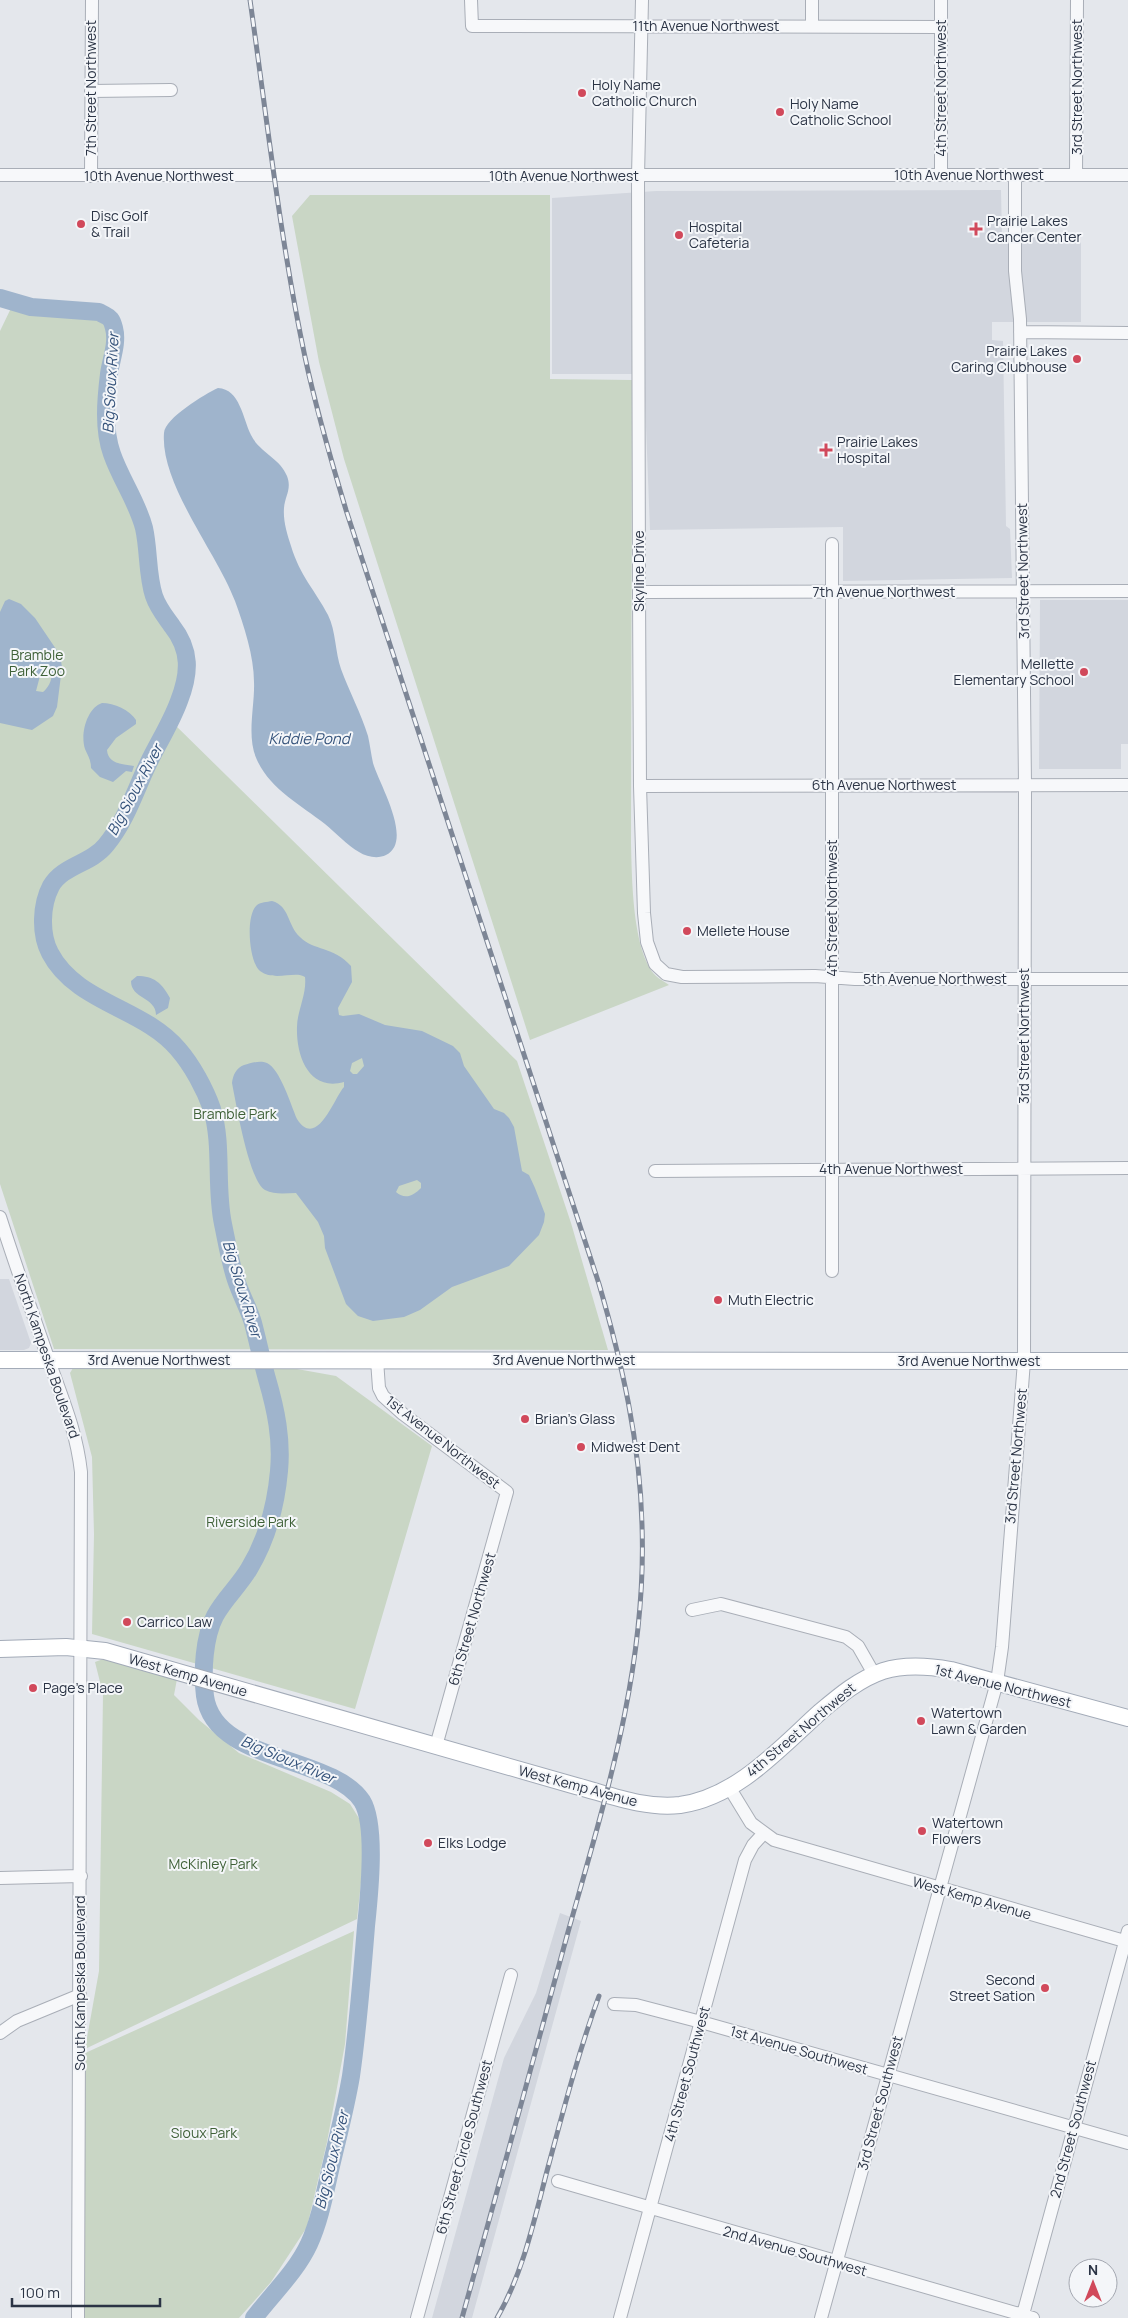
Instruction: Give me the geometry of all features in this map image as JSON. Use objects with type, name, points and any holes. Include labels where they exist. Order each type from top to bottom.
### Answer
[{"type":"main road","name":"3rd Avenue Northwest","points":[[0,1360],[1128,1361]]},
{"type":"main road","name":"West Kemp Avenue","points":[[0,1649],[82,1648],[105,1652],[646,1805],[681,1805],[706,1798],[729,1787]]},
{"type":"main road","name":"1st Avenue Northwest","points":[[874,1674],[894,1668],[926,1666],[958,1671],[1128,1718]]},
{"type":"main road","name":"4th Street Northwest","points":[[729,1787],[755,1770],[833,1701],[859,1682],[874,1674]]},
{"type":"street","name":"7th Street Northwest","points":[[91,176],[92,0]]},
{"type":"street","name":"11th Avenue Northwest","points":[[471,0],[472,26],[941,27]]},
{"type":"street","name":"Skyline Drive","points":[[642,0],[638,176],[640,786],[644,913],[647,942],[656,964]]},
{"type":"street","points":[[812,0],[812,26]]},
{"type":"street","name":"4th Street Northwest","points":[[941,0],[941,175]]},
{"type":"street","name":"3rd Street Northwest","points":[[1076,175],[1077,0]]},
{"type":"street","points":[[91,91],[171,90]]},
{"type":"street","name":"10th Avenue Northwest","points":[[0,175],[1128,175]]},
{"type":"street","name":"3rd Street Northwest","points":[[939,1888],[997,1682],[1002,1647],[1024,1361],[1025,785],[1020,332],[1015,271],[1015,175]]},
{"type":"street","points":[[1020,332],[1128,333]]},
{"type":"street","name":"4th Street Northwest","points":[[832,544],[832,1271]]},
{"type":"street","name":"7th Avenue Northwest","points":[[639,592],[1128,591]]},
{"type":"street","name":"6th Avenue Northwest","points":[[640,786],[1128,785]]},
{"type":"street","name":"5th Avenue Northwest","points":[[656,964],[666,974],[682,978],[1128,979]]},
{"type":"street","name":"4th Avenue Northwest","points":[[655,1171],[1128,1168]]},
{"type":"street","name":"North Kampeska Boulevard","points":[[0,1218],[49,1360],[60,1385],[74,1430],[79,1456],[82,1486],[82,1648]]},
{"type":"street","name":"1st Avenue Northwest","points":[[377,1360],[379,1388],[383,1396],[403,1414],[508,1492]]},
{"type":"street","name":"6th Street Northwest","points":[[436,1746],[508,1492]]},
{"type":"street","points":[[692,1610],[721,1604],[846,1637],[858,1646],[874,1674]]},
{"type":"street","name":"South Kampeska Boulevard","points":[[78,2318],[82,1648]]},
{"type":"street","name":"West Kemp Avenue","points":[[729,1787],[745,1816],[763,1834],[782,1843],[939,1888],[1127,1938]]},
{"type":"street","name":"4th Street Southwest","points":[[620,2318],[745,1860],[753,1845],[763,1834]]},
{"type":"street","points":[[0,1878],[81,1876]]},
{"type":"street","name":"3rd Street Southwest","points":[[822,2318],[939,1888]]},
{"type":"street","name":"2nd Street Southwest","points":[[1026,2317],[1073,2127],[1127,1938]]},
{"type":"street","name":"6th Street Circle Southwest","points":[[417,2318],[511,1975]]},
{"type":"street","points":[[0,2033],[17,2021],[80,1995]]},
{"type":"street","name":"1st Avenue Southwest","points":[[614,2004],[636,2005],[701,2022],[1128,2143]]},
{"type":"street","points":[[0,2021],[17,2021]]},
{"type":"street","name":"2nd Avenue Southwest","points":[[558,2182],[1026,2317]]},
{"type":"shaded area","name":"Prairie Lakes Hospital","points":[[1001,190],[1002,238],[1081,237],[1081,322],[992,322],[992,340],[1003,341],[1006,526],[1010,529],[1012,578],[843,581],[843,527],[650,530],[644,374],[552,374],[552,198],[656,191]]},
{"type":"shaded area","name":"Mellette Elementary School","points":[[1040,600],[1128,600],[1128,744],[1121,744],[1121,769],[1039,769]]},
{"type":"shaded area","points":[[0,1279],[9,1279],[31,1343],[29,1348],[24,1350],[0,1350]]},
{"type":"shaded area","points":[[560,1913],[581,1921],[472,2318],[432,2318],[504,2058],[536,1993]]},
{"type":"green space","points":[[310,195],[550,195],[550,379],[632,380],[631,843],[633,893],[642,950],[648,965],[656,976],[669,985],[530,1040],[344,459],[319,362],[292,216]]},
{"type":"green space","name":"Bramble Park","points":[[14,302],[49,310],[91,310],[104,314],[113,324],[115,339],[108,377],[105,410],[108,442],[111,453],[140,514],[155,600],[177,631],[186,653],[186,676],[180,699],[170,720],[517,1061],[571,1223],[608,1350],[54,1349],[0,1184],[0,331]]},
{"type":"green space","name":"Riverside Park","points":[[73,1368],[297,1369],[336,1376],[432,1446],[355,1709],[92,1634],[94,1534],[92,1457],[70,1373]]},
{"type":"green space","name":"McKinley Park","points":[[106,1658],[177,1679],[174,1695],[199,1720],[239,1753],[331,1792],[350,1804],[362,1823],[366,1837],[357,1919],[85,2049],[99,1971],[103,1694],[95,1662]]},
{"type":"green space","name":"Sioux Park","points":[[354,1931],[345,2044],[327,2142],[307,2227],[271,2282],[239,2318],[84,2318],[83,2054]]},
{"type":"water","name":"Kiddie Pond","points":[[218,388],[225,390],[236,399],[251,435],[259,446],[280,464],[287,476],[289,489],[284,513],[290,541],[299,566],[331,621],[341,669],[365,727],[373,763],[396,825],[397,838],[394,848],[386,855],[372,857],[359,852],[278,788],[270,780],[257,760],[251,732],[254,672],[245,631],[227,582],[180,496],[165,453],[164,433],[171,420],[195,401]]},
{"type":"water","name":"Bramble Park Zoo","points":[[9,599],[21,604],[35,618],[60,655],[62,667],[57,707],[53,716],[32,730],[0,723],[0,612],[5,601]],"holes":[[[47,670],[51,671],[51,680],[47,688],[43,692],[36,691],[40,676]]]},
{"type":"water","points":[[102,703],[112,704],[121,708],[130,713],[136,720],[136,724],[116,738],[107,750],[108,755],[113,761],[134,766],[132,772],[126,771],[113,782],[100,777],[91,768],[83,736],[86,722],[92,710]]},
{"type":"water","points":[[272,901],[282,907],[300,937],[311,945],[337,955],[351,966],[352,982],[338,1008],[339,1015],[359,1014],[385,1025],[422,1031],[453,1046],[460,1053],[464,1066],[494,1109],[504,1113],[514,1127],[522,1171],[529,1175],[545,1214],[539,1235],[509,1266],[452,1287],[420,1310],[404,1317],[373,1321],[358,1316],[346,1304],[325,1248],[324,1236],[318,1222],[296,1193],[277,1193],[265,1190],[259,1184],[249,1157],[232,1083],[234,1075],[239,1068],[258,1062],[267,1063],[272,1067],[281,1080],[297,1119],[304,1127],[311,1129],[324,1119],[344,1087],[344,1082],[332,1084],[322,1082],[313,1077],[302,1060],[297,1038],[297,1027],[305,990],[305,977],[301,975],[272,976],[260,971],[256,966],[251,949],[251,918],[253,910],[257,905]],"holes":[[[362,1058],[364,1066],[357,1074],[353,1074],[350,1071],[352,1063]],[[417,1180],[421,1183],[421,1188],[412,1195],[403,1196],[396,1192],[399,1186]]]},
{"type":"water","points":[[137,976],[148,977],[161,984],[170,998],[168,1008],[156,1015],[152,1005],[132,987],[131,981]]},
{"type":"waterway","name":"Big Sioux River","points":[[0,298],[31,307],[99,312],[112,321],[115,339],[109,374],[106,414],[109,444],[144,528],[150,580],[154,596],[183,644],[187,662],[183,691],[179,701],[125,816],[113,836],[100,851],[56,879],[45,902],[43,928],[50,953],[62,970],[76,983],[93,995],[147,1024],[164,1035],[178,1049],[202,1085],[212,1109],[215,1123],[219,1195],[223,1224],[234,1273],[253,1323],[273,1402],[278,1425],[280,1459],[273,1509],[261,1546],[249,1569],[227,1598],[211,1624],[205,1655],[205,1696],[213,1718],[229,1734],[251,1747],[302,1765],[347,1786],[362,1801],[367,1812],[369,1827],[371,1843],[370,1880],[360,2001],[347,2098],[324,2196],[309,2244],[291,2273],[254,2318]]},
{"type":"railway","points":[[250,0],[288,268],[305,357],[319,415],[346,510],[599,1284],[622,1373],[634,1433],[641,1494],[642,1578],[638,1630],[631,1681],[621,1731],[596,1831],[462,2318]]},
{"type":"railway","points":[[497,2318],[521,2265],[571,2083],[599,1996]]},
{"type":"place","name":"Holy Name Catholic Church","points":[[582,93]]},
{"type":"place","name":"Holy Name Catholic School","points":[[780,112]]},
{"type":"place","name":"Disc Golf & Trail","points":[[81,224]]},
{"type":"place","name":"Prairie Lakes Cancer Center","points":[[976,229]]},
{"type":"place","name":"Hospital Cafeteria","points":[[679,235]]},
{"type":"place","name":"Prairie Lakes Caring Clubhouse","points":[[1077,359]]},
{"type":"place","name":"Prairie Lakes Hospital","points":[[826,450]]},
{"type":"place","name":"Mellette Elementary School","points":[[1084,672]]},
{"type":"place","name":"Mellete House","points":[[687,931]]},
{"type":"place","name":"Muth Electric","points":[[718,1300]]},
{"type":"place","name":"Brian's Glass","points":[[525,1419]]},
{"type":"place","name":"Midwest Dent","points":[[581,1447]]},
{"type":"place","name":"Carrico Law","points":[[127,1622]]},
{"type":"place","name":"Page's Place","points":[[33,1688]]},
{"type":"place","name":"Watertown Lawn & Garden","points":[[921,1721]]},
{"type":"place","name":"Watertown Flowers","points":[[922,1831]]},
{"type":"place","name":"Elks Lodge","points":[[428,1843]]},
{"type":"place","name":"Second Street Sation","points":[[1045,1988]]}]
